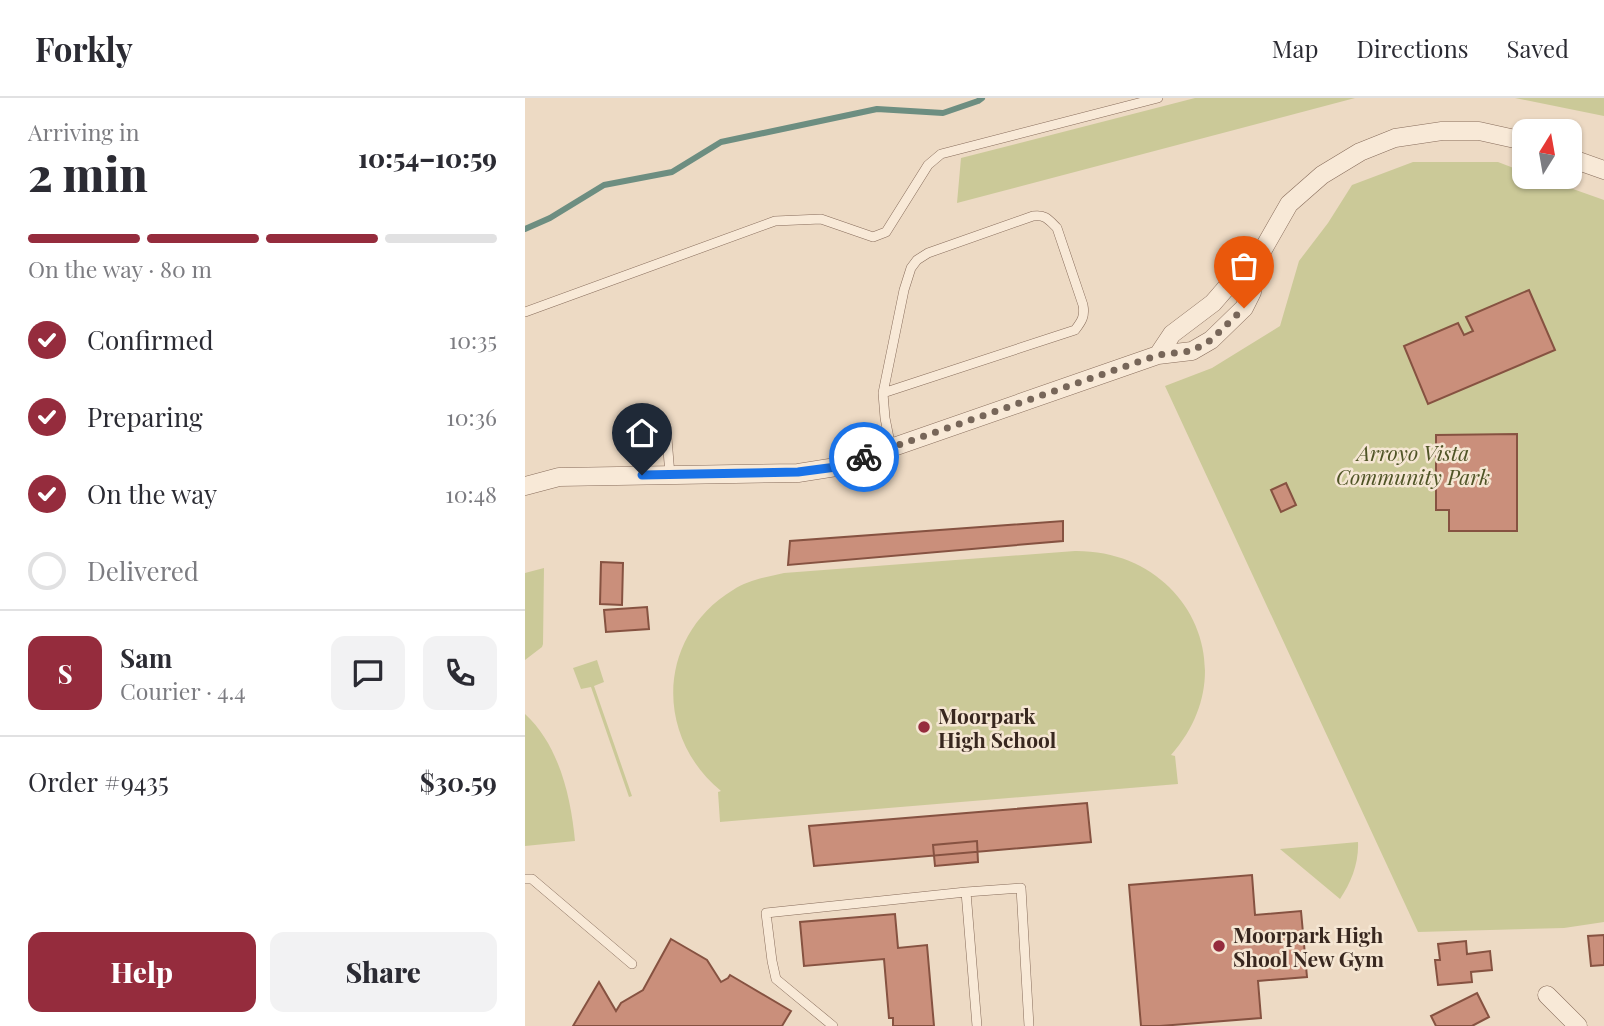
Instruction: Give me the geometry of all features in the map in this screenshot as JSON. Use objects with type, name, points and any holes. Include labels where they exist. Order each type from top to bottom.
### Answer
[{"type":"street","points":[[525,486],[559,477],[798,472],[836,467],[1158,355],[1192,351],[1211,340],[1244,308],[1252,292],[1253,267],[1289,204],[1322,175],[1360,152],[1395,138],[1442,131],[1479,131],[1512,138]]},
{"type":"street","points":[[1582,162],[1604,170]]},
{"type":"street","points":[[1158,355],[1172,334],[1213,303],[1239,273],[1253,267]]},
{"type":"street","points":[[1547,995],[1578,1026]]},
{"type":"lane","points":[[525,312],[775,221],[821,219],[873,237],[886,232],[928,165],[941,155],[1157,98]]},
{"type":"lane","points":[[883,393],[1075,330],[1083,320],[1083,305],[1056,228],[1048,218],[1033,216],[928,253],[911,268],[883,393],[891,448]]},
{"type":"lane","points":[[666,426],[670,475]]},
{"type":"lane","points":[[525,879],[532,879],[632,964]]},
{"type":"lane","points":[[833,1026],[776,979],[766,913],[1021,888],[1029,1026]]},
{"type":"lane","points":[[966,892],[977,1026]]},
{"type":"green space","points":[[1195,98],[1355,98],[957,203],[961,158]]},
{"type":"green space","points":[[1515,98],[1604,98],[1604,116]]},
{"type":"green space","name":"Arroyo Vista Community Park","points":[[1413,162],[1498,162],[1512,167],[1512,189],[1573,189],[1604,200],[1604,922],[1564,928],[1418,932],[1165,386],[1212,368],[1280,326],[1299,261],[1352,185]]},
{"type":"green space","points":[[1075,551],[1114,556],[1148,570],[1175,593],[1194,621],[1204,653],[1204,687],[1193,722],[1171,755],[1175,756],[1178,784],[720,822],[718,792],[721,791],[699,768],[684,743],[675,715],[673,687],[678,659],[690,633],[708,610],[733,590],[751,581],[784,573]]},
{"type":"green space","points":[[544,568],[543,644],[525,660],[525,573]]},
{"type":"green space","points":[[597,660],[604,682],[594,686],[632,796],[629,797],[591,687],[581,689],[573,668]]},
{"type":"green space","points":[[525,714],[547,741],[555,756],[570,807],[575,841],[525,846]]},
{"type":"green space","points":[[1358,842],[1353,872],[1340,899],[1280,849]]},
{"type":"building","points":[[1529,290],[1555,350],[1428,404],[1404,346],[1458,323],[1464,335],[1473,331],[1466,317]]},
{"type":"building","points":[[1517,434],[1517,531],[1449,531],[1449,510],[1436,510],[1436,435]]},
{"type":"building","points":[[1286,483],[1296,505],[1281,512],[1271,490]]},
{"type":"building","points":[[1063,521],[1063,541],[788,565],[790,541]]},
{"type":"building","points":[[601,562],[623,563],[622,605],[600,604]]},
{"type":"building","points":[[647,607],[649,629],[606,632],[604,610]]},
{"type":"building","points":[[1087,803],[1091,842],[814,866],[809,826]]},
{"type":"building","points":[[977,841],[978,862],[935,866],[933,845]]},
{"type":"building","name":"Moorpark High Shool New Gym","points":[[1252,875],[1255,915],[1301,911],[1307,977],[1258,981],[1261,1018],[1141,1026],[1129,885]]},
{"type":"building","points":[[895,914],[898,948],[927,945],[934,1026],[893,1026],[893,1018],[889,1018],[884,959],[804,966],[800,922]]},
{"type":"building","points":[[1604,935],[1604,965],[1591,966],[1588,936]]},
{"type":"building","points":[[671,939],[707,960],[721,982],[730,975],[791,1011],[782,1026],[573,1026],[599,982],[616,1011],[621,1003],[643,990]]},
{"type":"building","points":[[1466,941],[1467,954],[1490,951],[1492,970],[1471,972],[1472,982],[1438,985],[1435,960],[1440,960],[1438,944]]},
{"type":"building","points":[[1477,993],[1489,1017],[1472,1026],[1436,1026],[1431,1016]]},
{"type":"waterway","points":[[525,229],[550,218],[604,185],[672,172],[721,142],[877,109],[943,113],[982,98]]},
{"type":"way so far","points":[[864,457],[1158,355],[1192,351],[1211,340],[1244,308]]},
{"type":"place","name":"Moorpark High School","points":[[924,727]]},
{"type":"place","name":"Moorpark High Shool New Gym","points":[[1219,946]]},
{"type":"route","points":[[642,475],[798,472],[836,467],[864,457]]}]
